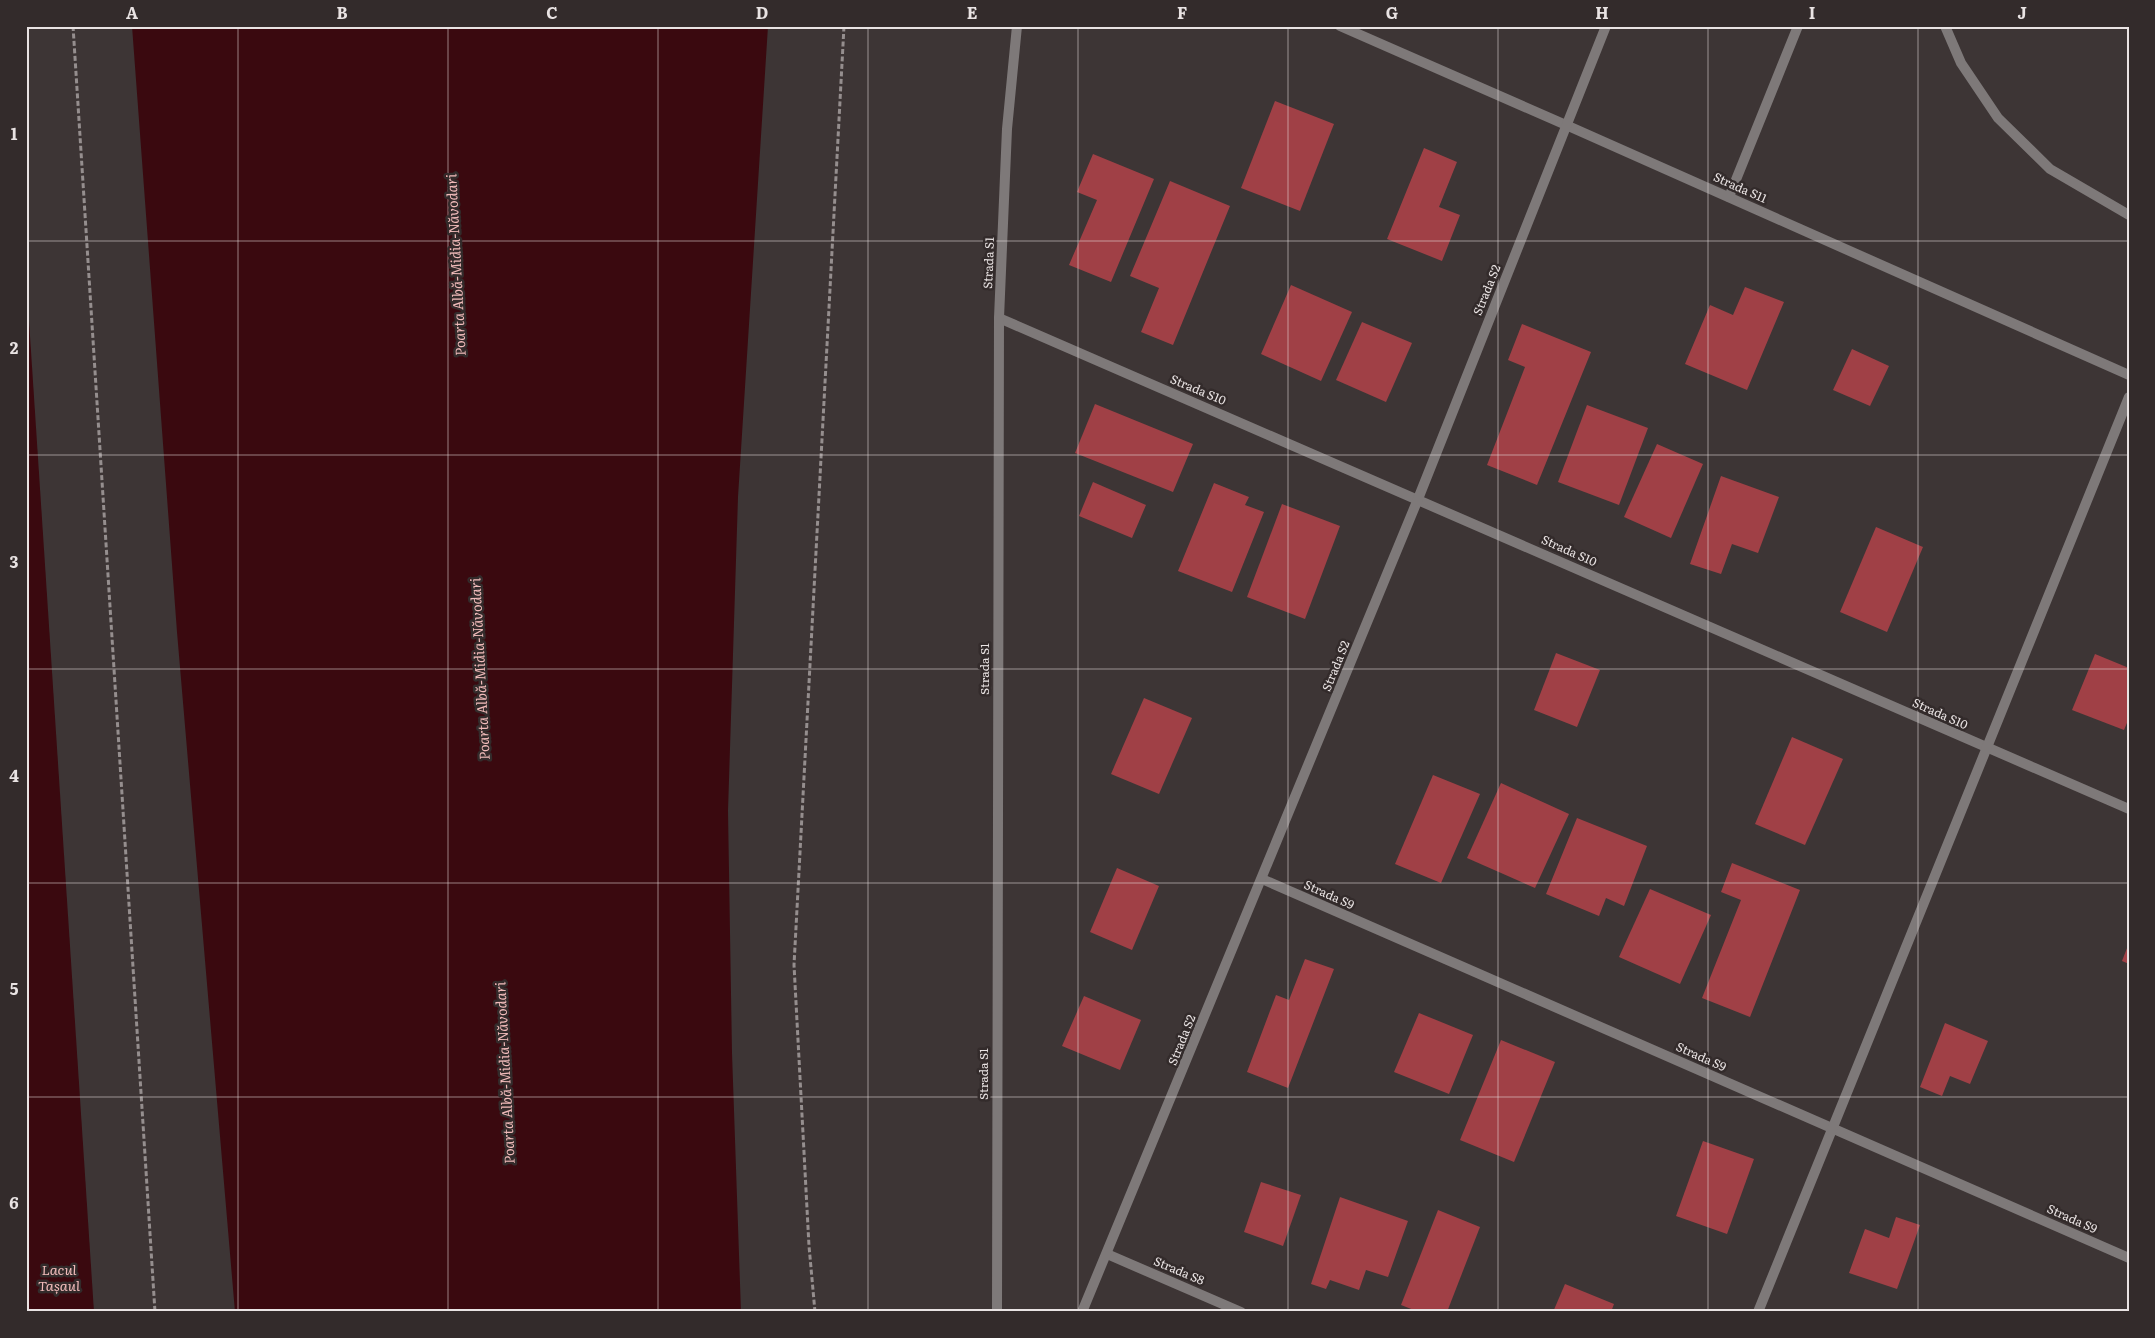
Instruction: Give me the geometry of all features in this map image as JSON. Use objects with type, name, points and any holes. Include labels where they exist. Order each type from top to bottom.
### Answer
[{"type":"street","name":"Strada S1","points":[[997,1312],[999,318],[1007,129],[1017,26]]},
{"type":"street","name":"Strada S11","points":[[1340,26],[2129,375]]},
{"type":"street","name":"Strada S2","points":[[1082,1312],[1418,499],[1606,26]]},
{"type":"street","points":[[1729,197],[1798,26]]},
{"type":"street","points":[[1945,26],[1961,63],[1998,118],[2050,169],[2129,215]]},
{"type":"street","name":"Strada S10","points":[[999,318],[2129,809]]},
{"type":"street","points":[[1758,1312],[2129,397]]},
{"type":"street","name":"Strada S9","points":[[1262,879],[2129,1258]]},
{"type":"street","name":"Strada S8","points":[[1107,1254],[1241,1312]]},
{"type":"path","points":[[72,26],[155,1312]]},
{"type":"path","points":[[815,1312],[809,1246],[794,965],[844,26]]},
{"type":"water","name":"Poarta Albă-Midia-Năvodari","points":[[132,26],[768,26],[738,497],[728,811],[732,1053],[741,1312],[235,1312],[177,632]]},
{"type":"water","name":"Lacul Tașaul","points":[[26,275],[94,1312],[26,1312]]},
{"type":"building","points":[[1275,101],[1334,124],[1300,211],[1241,188]]},
{"type":"building","points":[[1424,148],[1457,162],[1439,207],[1460,215],[1442,261],[1387,239]]},
{"type":"building","points":[[1093,154],[1154,179],[1111,282],[1069,265],[1097,200],[1077,192]]},
{"type":"building","points":[[1170,181],[1230,206],[1173,345],[1141,332],[1159,288],[1130,276]]},
{"type":"building","points":[[1291,285],[1352,312],[1321,381],[1261,354]]},
{"type":"building","points":[[1745,287],[1784,302],[1747,390],[1685,364],[1710,305],[1733,315]]},
{"type":"building","points":[[1362,322],[1412,343],[1386,402],[1336,380]]},
{"type":"building","points":[[1522,324],[1591,352],[1537,485],[1487,465],[1525,367],[1508,360]]},
{"type":"building","points":[[1852,349],[1889,366],[1870,406],[1833,390]]},
{"type":"building","points":[[1095,404],[1193,444],[1173,492],[1075,453]]},
{"type":"building","points":[[1587,405],[1648,428],[1619,505],[1558,482]]},
{"type":"building","points":[[1657,444],[1703,464],[1671,538],[1624,517]]},
{"type":"building","points":[[1721,476],[1779,497],[1758,553],[1732,544],[1721,574],[1690,564]]},
{"type":"building","points":[[1093,482],[1146,505],[1132,538],[1079,516]]},
{"type":"building","points":[[1214,483],[1249,497],[1245,505],[1264,512],[1232,592],[1178,571]]},
{"type":"building","points":[[1282,504],[1340,526],[1305,619],[1247,597]]},
{"type":"building","points":[[1876,527],[1923,547],[1887,632],[1840,612]]},
{"type":"building","points":[[1556,653],[1600,670],[1577,727],[1534,710]]},
{"type":"building","points":[[2095,654],[2129,668],[2129,718],[2124,730],[2072,710]]},
{"type":"building","points":[[1144,698],[1192,718],[1159,794],[1111,774]]},
{"type":"building","points":[[1792,737],[1843,759],[1805,845],[1755,824]]},
{"type":"building","points":[[1433,775],[1480,794],[1441,883],[1395,864]]},
{"type":"building","points":[[1501,783],[1569,814],[1535,888],[1467,858]]},
{"type":"building","points":[[1577,818],[1647,846],[1624,906],[1606,898],[1599,916],[1546,894]]},
{"type":"building","points":[[1732,863],[1800,890],[1750,1017],[1702,998],[1741,900],[1721,892]]},
{"type":"building","points":[[1117,868],[1159,886],[1132,950],[1090,932]]},
{"type":"building","points":[[1650,889],[1711,915],[1680,984],[1619,957]]},
{"type":"building","points":[[2129,943],[2129,964],[2122,961]]},
{"type":"building","points":[[1305,959],[1334,969],[1288,1088],[1247,1072],[1276,995],[1289,1000]]},
{"type":"building","points":[[1084,996],[1141,1020],[1120,1070],[1062,1046]]},
{"type":"building","points":[[1419,1013],[1473,1035],[1449,1094],[1394,1072]]},
{"type":"building","points":[[1945,1023],[1988,1041],[1970,1084],[1950,1076],[1942,1096],[1920,1087]]},
{"type":"building","points":[[1501,1040],[1555,1062],[1514,1162],[1460,1140]]},
{"type":"building","points":[[1703,1141],[1754,1159],[1727,1234],[1676,1216]]},
{"type":"building","points":[[1261,1182],[1301,1195],[1283,1246],[1244,1232]]},
{"type":"building","points":[[1340,1197],[1408,1221],[1388,1277],[1366,1270],[1359,1290],[1330,1280],[1326,1289],[1311,1284]]},
{"type":"building","points":[[1438,1210],[1480,1227],[1447,1312],[1419,1312],[1401,1305]]},
{"type":"building","points":[[1896,1217],[1920,1225],[1897,1289],[1849,1273],[1865,1229],[1889,1238]]},
{"type":"building","points":[[1565,1284],[1614,1304],[1611,1312],[1553,1312]]}]
